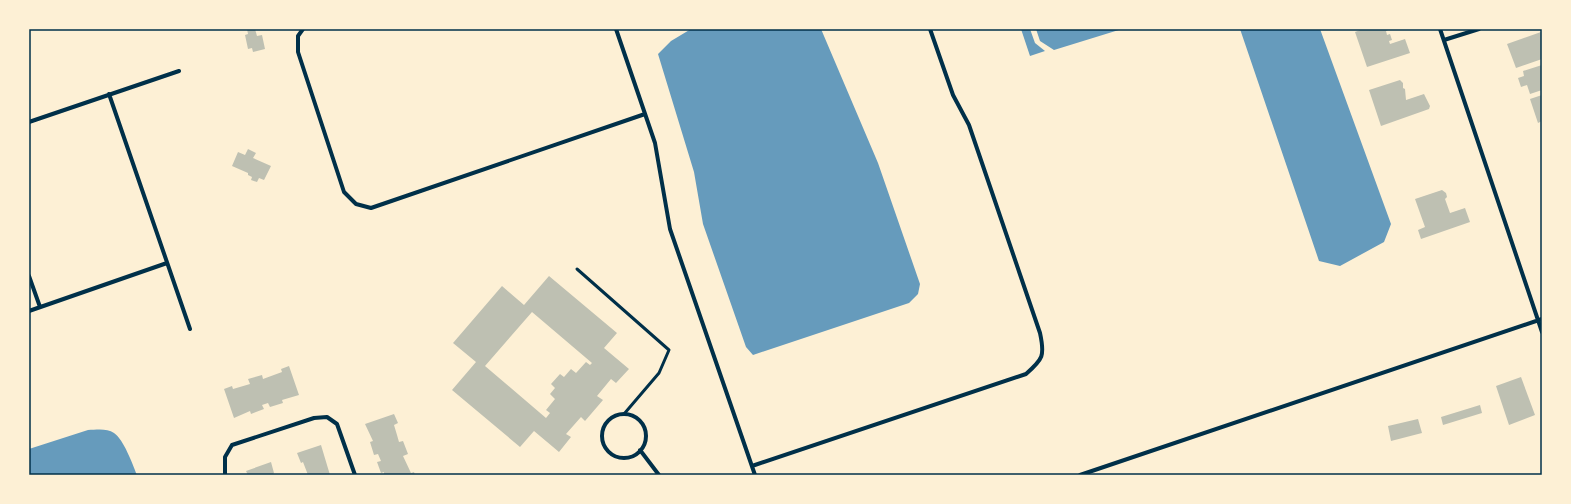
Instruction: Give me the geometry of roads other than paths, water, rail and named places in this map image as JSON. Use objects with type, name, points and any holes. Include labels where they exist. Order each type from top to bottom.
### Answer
[{"type":"street","points":[[303,29],[298,36],[298,52],[344,192],[356,204],[371,208],[645,114]]},
{"type":"street","points":[[616,29],[655,143],[670,229],[755,475]]},
{"type":"street","points":[[752,466],[1026,374],[1038,363],[1044,350],[1040,333],[969,125],[952,95],[930,29]]},
{"type":"street","points":[[1440,29],[1540,320],[1542,332]]},
{"type":"street","points":[[1444,40],[1479,29]]},
{"type":"street","points":[[29,122],[179,71]]},
{"type":"street","points":[[109,94],[190,329]]},
{"type":"street","points":[[29,310],[167,263]]},
{"type":"street","points":[[29,276],[40,307]]},
{"type":"street","points":[[1080,475],[1540,320]]},
{"type":"street","points":[[624,414],[637,419],[645,430],[646,437],[640,450],[635,455],[621,457],[608,451],[604,445],[602,430],[610,418],[624,414]]},
{"type":"street","points":[[225,475],[225,457],[232,445],[314,418],[327,417],[337,424],[354,475]]},
{"type":"street","points":[[640,450],[659,475]]},
{"type":"lane","points":[[577,269],[669,350],[659,374],[624,414]]},
{"type":"water","points":[[691,29],[821,29],[878,163],[920,284],[918,294],[909,303],[753,355],[746,347],[703,224],[694,172],[658,54],[671,41]]},
{"type":"water","points":[[1021,29],[1030,29],[1035,43],[1045,51],[1030,56]]},
{"type":"water","points":[[1036,29],[1122,29],[1054,50],[1040,41]]},
{"type":"water","points":[[1240,29],[1320,29],[1391,224],[1384,242],[1340,266],[1319,261]]},
{"type":"water","points":[[88,430],[108,430],[118,436],[137,475],[29,475],[29,449]]}]
